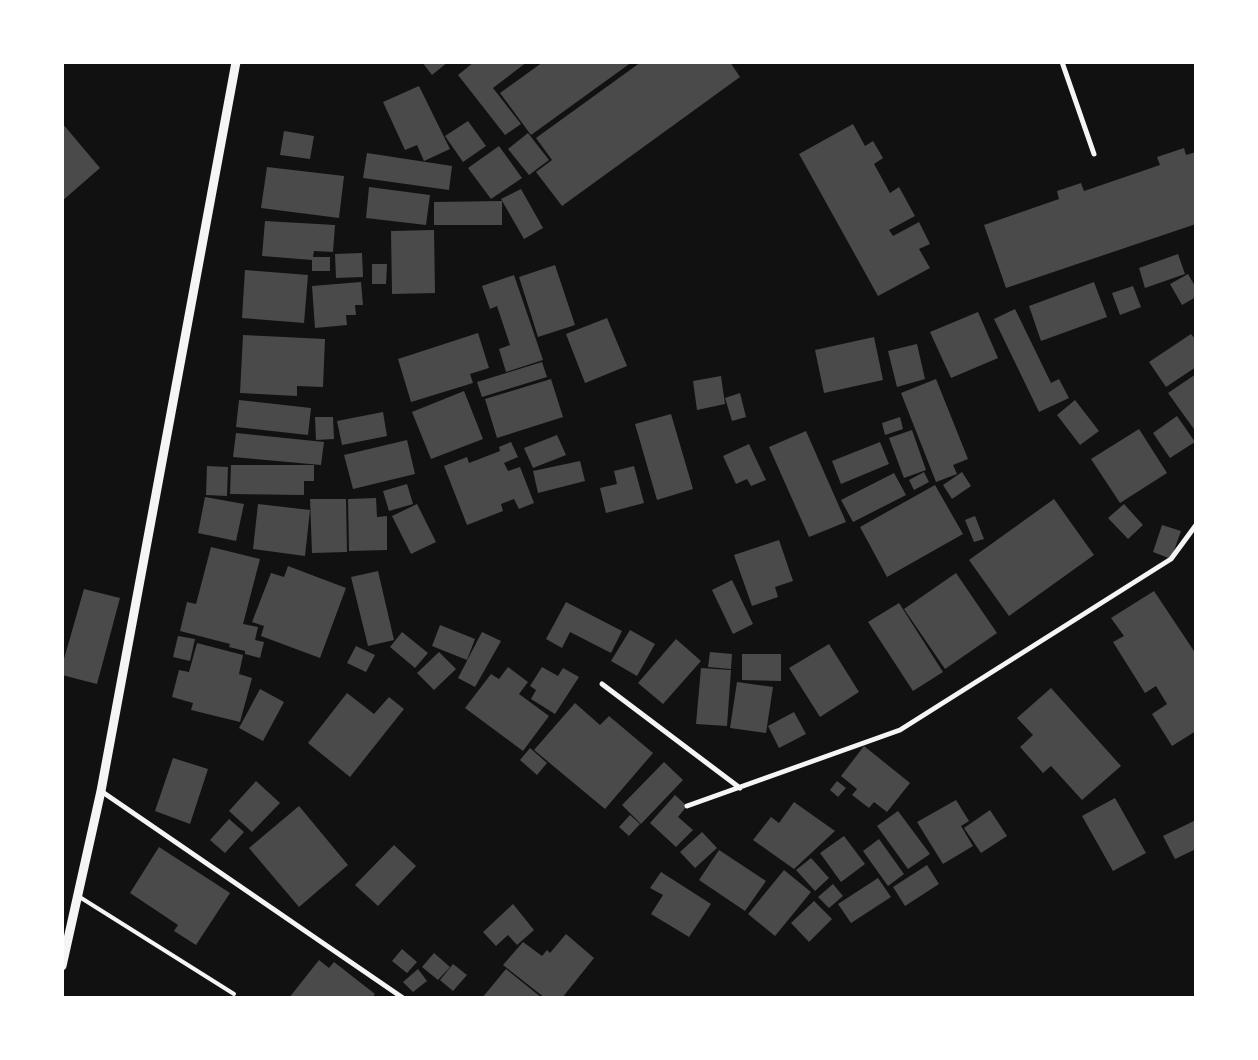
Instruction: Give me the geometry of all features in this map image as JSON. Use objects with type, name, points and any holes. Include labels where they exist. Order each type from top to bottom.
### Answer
[{"type":"street","points":[[62,966],[101,791],[236,62]]},
{"type":"street","points":[[1062,62],[1094,154]]},
{"type":"street","points":[[687,806],[900,730],[1171,559],[1196,525]]},
{"type":"street","points":[[602,684],[740,788]]},
{"type":"street","points":[[101,791],[403,998]]},
{"type":"lane","points":[[78,896],[234,994]]},
{"type":"building","points":[[422,62],[448,62],[432,75]]},
{"type":"building","points":[[474,62],[527,62],[493,88],[521,124],[505,135],[458,75]]},
{"type":"building","points":[[543,62],[632,62],[531,135],[500,93]]},
{"type":"building","points":[[641,62],[730,62],[740,77],[562,206],[536,172],[552,160],[536,138]]},
{"type":"building","points":[[419,86],[450,149],[424,161],[417,145],[405,150],[383,102]]},
{"type":"building","points":[[468,121],[486,146],[463,162],[445,136]]},
{"type":"building","points":[[62,123],[100,168],[62,201]]},
{"type":"building","points":[[853,124],[865,146],[873,141],[883,158],[874,164],[890,193],[899,187],[915,216],[889,230],[893,236],[919,222],[930,244],[919,249],[930,268],[878,296],[799,154]]},
{"type":"building","points":[[284,131],[314,136],[310,159],[280,155]]},
{"type":"building","points":[[528,133],[549,160],[529,175],[508,149]]},
{"type":"building","points":[[499,146],[522,178],[491,199],[468,168]]},
{"type":"building","points":[[1184,148],[1186,155],[1196,152],[1196,224],[1006,288],[984,225],[1059,199],[1057,191],[1081,183],[1084,191],[1160,165],[1157,157]]},
{"type":"building","points":[[367,153],[452,166],[449,190],[363,178]]},
{"type":"building","points":[[267,167],[344,176],[339,218],[261,208]]},
{"type":"building","points":[[369,187],[430,195],[426,225],[366,218]]},
{"type":"building","points":[[521,189],[543,228],[524,239],[501,199]]},
{"type":"building","points":[[502,201],[502,225],[434,225],[434,202]]},
{"type":"building","points":[[265,221],[335,225],[333,252],[314,251],[313,257],[330,257],[330,271],[312,271],[312,260],[262,256]]},
{"type":"building","points":[[434,230],[435,293],[392,294],[391,231]]},
{"type":"building","points":[[362,253],[363,277],[336,278],[335,254]]},
{"type":"building","points":[[1178,254],[1185,274],[1145,288],[1139,268]]},
{"type":"building","points":[[372,264],[387,264],[386,284],[372,284]]},
{"type":"building","points":[[555,265],[575,325],[538,337],[519,277]]},
{"type":"building","points":[[245,270],[308,275],[304,323],[242,318]]},
{"type":"building","points":[[1188,274],[1196,288],[1196,297],[1182,305],[1170,284]]},
{"type":"building","points":[[514,275],[543,360],[506,372],[499,349],[510,345],[497,306],[490,309],[482,286]]},
{"type":"building","points":[[361,282],[363,305],[355,305],[356,315],[346,315],[347,325],[315,328],[312,286]]},
{"type":"building","points":[[1094,282],[1107,317],[1041,341],[1029,306]]},
{"type":"building","points":[[1133,286],[1141,307],[1120,315],[1112,293]]},
{"type":"building","points":[[1015,309],[1051,383],[1059,379],[1069,398],[1039,412],[994,319]]},
{"type":"building","points":[[978,312],[998,358],[951,378],[930,332]]},
{"type":"building","points":[[607,318],[627,366],[585,383],[566,334]]},
{"type":"building","points":[[478,333],[489,368],[470,374],[473,383],[411,402],[398,359]]},
{"type":"building","points":[[1191,334],[1196,340],[1196,367],[1166,387],[1149,362]]},
{"type":"building","points":[[243,335],[325,339],[323,387],[297,386],[297,396],[240,393]]},
{"type":"building","points":[[874,337],[883,380],[824,393],[815,350]]},
{"type":"building","points":[[917,344],[925,379],[897,387],[888,351]]},
{"type":"building","points":[[542,362],[547,377],[482,397],[477,382]]},
{"type":"building","points":[[1196,374],[1196,432],[1168,393]]},
{"type":"building","points":[[721,376],[725,404],[697,410],[693,381]]},
{"type":"building","points":[[551,379],[563,417],[497,438],[485,399]]},
{"type":"building","points":[[936,379],[968,459],[953,465],[957,474],[936,482],[901,393]]},
{"type":"building","points":[[464,391],[483,439],[431,459],[412,412]]},
{"type":"building","points":[[740,393],[746,417],[732,421],[725,398]]},
{"type":"building","points":[[239,400],[311,408],[308,435],[236,427]]},
{"type":"building","points":[[1075,400],[1099,431],[1080,445],[1057,415]]},
{"type":"building","points":[[383,412],[387,436],[342,445],[337,421]]},
{"type":"building","points":[[671,414],[693,489],[657,500],[635,424]]},
{"type":"building","points":[[1177,416],[1195,442],[1170,458],[1153,433]]},
{"type":"building","points":[[315,417],[333,417],[334,439],[316,440]]},
{"type":"building","points":[[900,417],[903,429],[885,435],[882,423]]},
{"type":"building","points":[[1139,429],[1167,473],[1120,503],[1091,459]]},
{"type":"building","points":[[912,430],[926,470],[904,478],[889,438]]},
{"type":"building","points":[[806,431],[846,522],[809,537],[769,447]]},
{"type":"building","points":[[236,433],[324,442],[321,465],[233,457]]},
{"type":"building","points":[[557,435],[566,455],[533,468],[524,448]]},
{"type":"building","points":[[407,440],[415,474],[353,489],[344,455]]},
{"type":"building","points":[[511,442],[518,457],[504,463],[508,471],[520,467],[534,503],[519,509],[514,499],[501,504],[503,511],[467,525],[444,466],[467,457],[469,463],[500,451],[499,447]]},
{"type":"building","points":[[880,442],[889,464],[841,484],[832,461]]},
{"type":"building","points":[[749,444],[766,480],[751,486],[747,479],[736,484],[723,456]]},
{"type":"building","points":[[580,461],[585,481],[538,493],[533,471]]},
{"type":"building","points":[[231,465],[314,465],[314,481],[304,481],[304,495],[230,494]]},
{"type":"building","points":[[207,466],[228,467],[227,496],[206,495]]},
{"type":"building","points":[[634,466],[644,503],[606,513],[600,488],[617,484],[614,471]]},
{"type":"building","points":[[924,472],[929,482],[914,490],[909,480]]},
{"type":"building","points":[[962,472],[971,486],[952,499],[943,485]]},
{"type":"building","points":[[894,473],[906,495],[853,522],[841,500]]},
{"type":"building","points":[[407,484],[413,504],[389,511],[383,491]]},
{"type":"building","points":[[935,485],[963,534],[887,577],[860,527]]},
{"type":"building","points":[[205,497],[244,504],[236,541],[198,533]]},
{"type":"building","points":[[376,498],[377,517],[387,516],[387,550],[349,551],[348,499]]},
{"type":"building","points":[[310,499],[346,499],[347,552],[312,553]]},
{"type":"building","points":[[1054,499],[1094,555],[1009,616],[969,560]]},
{"type":"building","points":[[258,504],[310,510],[305,556],[253,549]]},
{"type":"building","points":[[417,504],[436,542],[411,554],[392,516]]},
{"type":"building","points":[[1124,504],[1143,525],[1128,539],[1108,518]]},
{"type":"building","points":[[975,516],[984,539],[974,542],[965,520]]},
{"type":"building","points":[[1162,525],[1181,531],[1171,559],[1153,552]]},
{"type":"building","points":[[779,540],[793,581],[775,587],[778,597],[752,606],[734,555]]},
{"type":"building","points":[[211,547],[260,559],[243,624],[258,627],[255,640],[264,642],[260,658],[245,654],[245,651],[229,647],[230,644],[180,631],[187,602],[196,604]]},
{"type":"building","points":[[288,566],[346,588],[320,658],[261,636],[264,626],[252,622],[271,573],[284,577]]},
{"type":"building","points":[[378,571],[394,640],[368,646],[351,577]]},
{"type":"building","points":[[956,573],[997,633],[945,669],[904,609]]},
{"type":"building","points":[[732,580],[753,624],[733,634],[712,590]]},
{"type":"building","points":[[84,589],[120,598],[97,684],[62,675],[62,666]]},
{"type":"building","points":[[1154,591],[1196,654],[1196,731],[1172,746],[1152,714],[1167,704],[1156,686],[1145,693],[1113,642],[1124,636],[1111,618]]},
{"type":"building","points":[[566,602],[622,631],[611,653],[570,632],[562,648],[546,639]]},
{"type":"building","points":[[899,603],[943,672],[913,691],[868,622]]},
{"type":"building","points":[[440,625],[475,639],[467,660],[432,646]]},
{"type":"building","points":[[630,630],[655,644],[637,676],[611,661]]},
{"type":"building","points":[[402,632],[428,653],[415,668],[390,647]]},
{"type":"building","points":[[482,632],[501,641],[475,687],[458,678]]},
{"type":"building","points":[[178,636],[195,639],[190,661],[173,657]]},
{"type":"building","points":[[676,639],[701,661],[663,704],[638,683]]},
{"type":"building","points":[[197,643],[243,655],[239,674],[252,678],[240,722],[191,710],[193,703],[172,697],[179,670],[189,672]]},
{"type":"building","points":[[829,644],[859,692],[820,717],[789,668]]},
{"type":"building","points":[[356,646],[375,655],[366,672],[347,663]]},
{"type":"building","points":[[439,652],[456,669],[434,690],[417,673]]},
{"type":"building","points":[[710,652],[732,654],[731,669],[708,667]]},
{"type":"building","points":[[742,654],[781,654],[781,681],[742,680]]},
{"type":"building","points":[[508,667],[528,682],[519,694],[549,716],[523,751],[465,708],[491,674],[499,679]]},
{"type":"building","points":[[542,667],[558,676],[563,668],[579,677],[555,714],[531,699],[536,690],[530,686]]},
{"type":"building","points":[[701,668],[731,670],[727,726],[696,724]]},
{"type":"building","points":[[737,682],[773,687],[766,733],[730,728]]},
{"type":"building","points":[[1051,688],[1121,766],[1082,800],[1051,766],[1043,773],[1020,747],[1033,735],[1017,718]]},
{"type":"building","points":[[260,689],[284,702],[263,741],[239,728]]},
{"type":"building","points":[[347,693],[374,714],[389,697],[404,709],[350,777],[308,743]]},
{"type":"building","points":[[575,703],[600,725],[609,716],[653,753],[605,809],[534,750]]},
{"type":"building","points":[[794,712],[806,734],[779,748],[768,726]]},
{"type":"building","points":[[864,746],[910,783],[887,812],[874,802],[869,808],[852,795],[857,789],[841,776]]},
{"type":"building","points":[[530,748],[547,763],[537,775],[520,760]]},
{"type":"building","points":[[173,758],[208,769],[190,824],[155,811]]},
{"type":"building","points":[[664,762],[683,780],[641,824],[622,805]]},
{"type":"building","points":[[256,781],[280,803],[252,832],[229,811]]},
{"type":"building","points":[[837,781],[846,788],[838,797],[830,790]]},
{"type":"building","points":[[675,795],[687,806],[678,817],[693,830],[676,847],[650,823]]},
{"type":"building","points":[[1115,798],[1146,853],[1113,871],[1082,816]]},
{"type":"building","points":[[956,800],[969,821],[961,826],[973,846],[943,864],[917,822]]},
{"type":"building","points":[[794,802],[835,831],[794,869],[753,840],[771,817],[779,823]]},
{"type":"building","points":[[299,806],[348,865],[299,907],[249,848]]},
{"type":"building","points":[[990,810],[1007,836],[981,853],[964,828]]},
{"type":"building","points":[[898,811],[930,854],[908,869],[877,826]]},
{"type":"building","points":[[630,815],[640,824],[629,836],[619,827]]},
{"type":"building","points":[[229,819],[244,832],[225,853],[210,840]]},
{"type":"building","points":[[1196,820],[1196,849],[1175,859],[1163,836]]},
{"type":"building","points":[[702,832],[717,848],[695,868],[680,852]]},
{"type":"building","points":[[844,836],[865,864],[841,882],[820,853]]},
{"type":"building","points":[[879,839],[904,874],[888,886],[863,851]]},
{"type":"building","points":[[394,845],[416,866],[378,906],[355,885]]},
{"type":"building","points":[[159,847],[230,893],[196,945],[174,931],[178,925],[130,893]]},
{"type":"building","points":[[719,850],[766,881],[745,911],[699,880]]},
{"type":"building","points":[[811,858],[829,878],[815,891],[796,870]]},
{"type":"building","points":[[927,865],[939,884],[905,906],[893,887]]},
{"type":"building","points":[[784,870],[811,892],[775,936],[748,914]]},
{"type":"building","points":[[661,872],[711,904],[689,937],[651,914],[663,895],[650,888]]},
{"type":"building","points":[[878,878],[891,897],[851,923],[838,904]]},
{"type":"building","points":[[833,884],[843,896],[829,908],[818,897]]},
{"type":"building","points":[[814,901],[832,919],[809,942],[791,923]]},
{"type":"building","points":[[513,904],[534,930],[517,945],[508,935],[496,946],[483,932]]},
{"type":"building","points":[[566,934],[594,958],[562,998],[545,998],[503,965],[523,942],[542,956],[547,950],[550,953]]},
{"type":"building","points":[[402,949],[417,962],[407,973],[392,961]]},
{"type":"building","points":[[434,953],[450,967],[438,980],[422,967]]},
{"type":"building","points":[[319,960],[329,968],[334,962],[375,994],[372,998],[289,998]]},
{"type":"building","points":[[453,964],[467,975],[453,991],[440,980]]},
{"type":"building","points":[[418,969],[427,981],[413,992],[403,982]]},
{"type":"building","points":[[506,969],[542,998],[482,998]]}]
